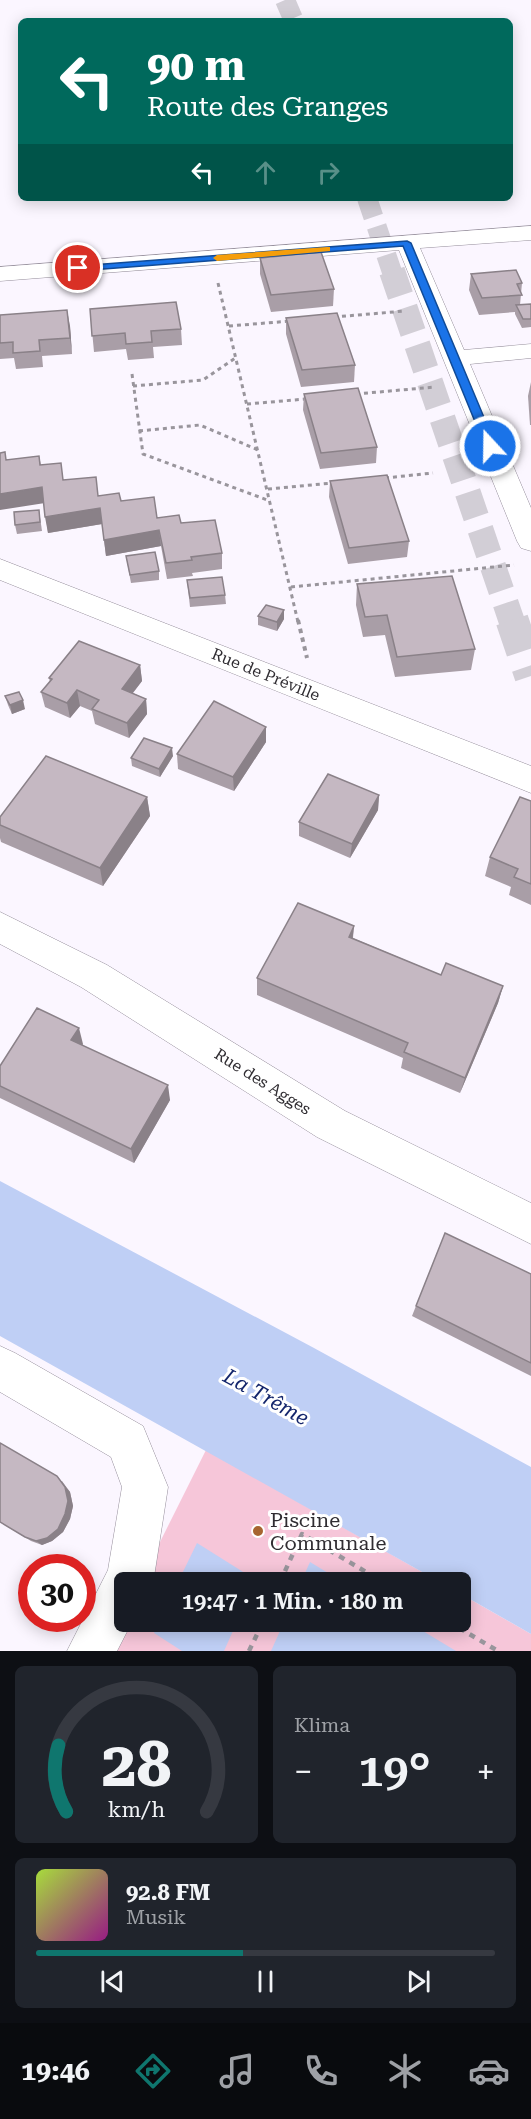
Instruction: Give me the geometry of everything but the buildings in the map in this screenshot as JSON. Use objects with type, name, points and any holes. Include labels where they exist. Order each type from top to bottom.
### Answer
[{"type":"street","points":[[0,274],[531,233]]},
{"type":"street","points":[[407,243],[531,541]]},
{"type":"street","points":[[456,358],[531,351]]},
{"type":"street","name":"Rue de Préville","points":[[0,569],[531,780]]},
{"type":"street","name":"Rue des Agges","points":[[0,927],[94,976],[331,1124],[531,1224]]},
{"type":"street","points":[[0,1368],[127,1442],[145,1487],[131,1572]]},
{"type":"street","points":[[91,1651],[114,1606]]},
{"type":"path","points":[[216,275],[309,667]]},
{"type":"path","points":[[332,317],[412,311]]},
{"type":"path","points":[[229,326],[298,320]]},
{"type":"path","points":[[133,386],[203,380],[237,357]]},
{"type":"path","points":[[132,374],[143,454],[271,502]]},
{"type":"path","points":[[350,395],[441,387]]},
{"type":"path","points":[[248,404],[316,398]]},
{"type":"path","points":[[140,431],[200,425],[259,450]]},
{"type":"path","points":[[374,479],[433,473]]},
{"type":"path","points":[[268,489],[338,482]]},
{"type":"path","points":[[291,587],[522,565]]},
{"type":"path","points":[[285,1572],[302,1534],[366,1572]]},
{"type":"path","points":[[249,1651],[258,1632]]},
{"type":"path","points":[[465,1632],[498,1651]]},
{"type":"shaded area","name":"Piscine Communale","points":[[206,1450],[422,1572],[145,1572]]},
{"type":"shaded area","points":[[471,1600],[531,1634],[531,1651],[106,1651],[115,1632],[471,1632]]},
{"type":"water","name":"La Trême","points":[[0,1181],[314,1348],[531,1467],[531,1634],[471,1600],[471,1572],[422,1572],[0,1336]]},
{"type":"water","points":[[197,1543],[243,1572],[183,1572]]},
{"type":"water","points":[[310,1562],[326,1572],[306,1572]]},
{"type":"water","points":[[233,1632],[224,1651],[182,1651],[154,1633]]},
{"type":"water","points":[[280,1632],[425,1632],[456,1651],[271,1651]]},
{"type":"tunnel","points":[[285,0],[293,18]]},
{"type":"tunnel","points":[[368,201],[392,272]]},
{"type":"tunnel","points":[[392,271],[512,622]]},
{"type":"tunnel","points":[[512,620],[531,676]]},
{"type":"slow traffic","points":[[217,258],[327,249]]},
{"type":"place","name":"Piscine Communale","points":[[258,1531]]},
{"type":"route","points":[[78,268],[407,243],[456,358],[490,446]]}]
